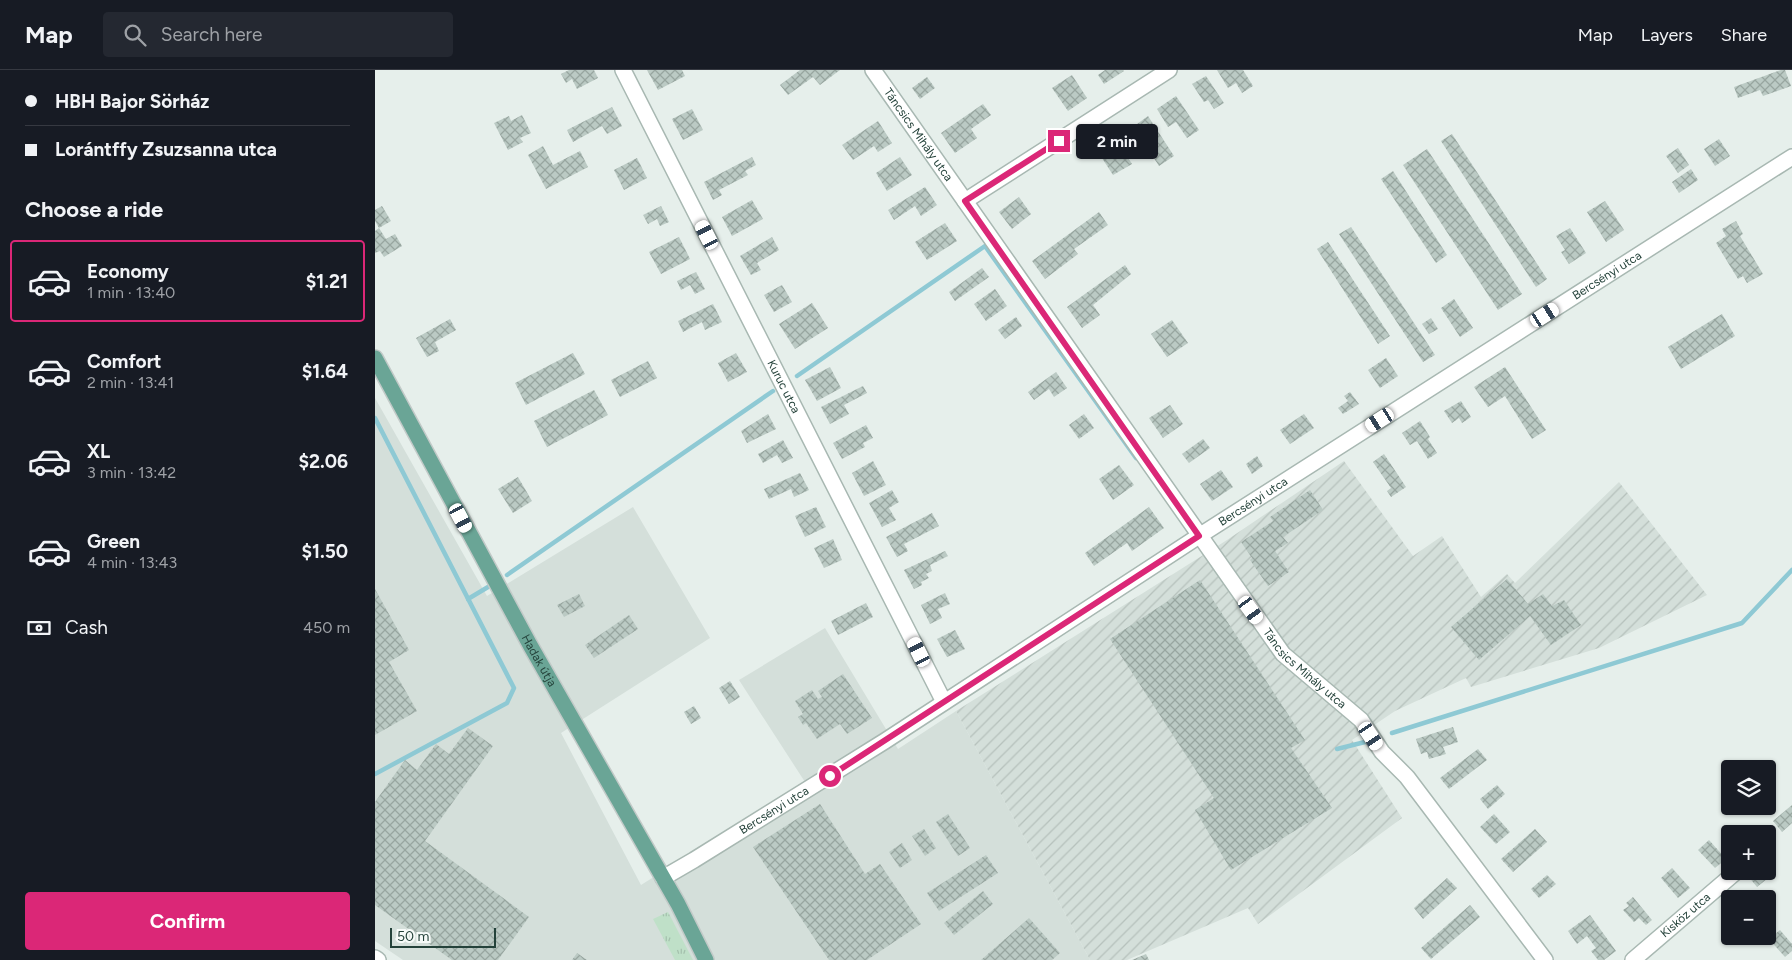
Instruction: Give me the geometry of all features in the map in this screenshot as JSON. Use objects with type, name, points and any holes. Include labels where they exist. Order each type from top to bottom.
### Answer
[{"type":"main road","name":"Hadak útja","points":[[375,358],[530,645],[663,878],[706,960]]},
{"type":"street","name":"Kuruc utca","points":[[623,70],[944,702]]},
{"type":"street","name":"Táncsics Mihály utca","points":[[873,70],[1283,654],[1361,720],[1382,752],[1407,777],[1545,960]]},
{"type":"street","points":[[965,201],[1169,70]]},
{"type":"street","name":"Bercsényi utca","points":[[663,878],[735,835],[944,702],[1199,536],[1792,157]]},
{"type":"street","name":"Kisköz utca","points":[[1633,960],[1726,880]]},
{"type":"shaded area","points":[[375,398],[487,596],[633,507],[710,638],[561,733],[641,885],[805,782],[739,680],[825,628],[898,749],[956,711],[1090,960],[403,960],[375,941]]},
{"type":"shaded area","points":[[1344,461],[1413,556],[1442,536],[1481,597],[1507,574],[1515,583],[1619,482],[1707,595],[1599,648],[1471,687],[1466,678],[1395,711],[1352,740],[1402,818],[1258,924],[1248,908],[1127,960],[1090,960],[956,711],[1227,540]]},
{"type":"green space","points":[[668,912],[693,960],[675,960],[653,919]]},
{"type":"building","points":[[569,70],[594,70],[598,78],[577,89],[572,79],[566,83],[561,74]]},
{"type":"building","points":[[647,70],[682,70],[685,76],[658,90]]},
{"type":"building","points":[[800,70],[840,70],[820,85],[813,77],[788,95],[780,85]]},
{"type":"building","points":[[1105,70],[1124,71],[1104,84],[1098,75]]},
{"type":"building","points":[[1217,70],[1243,70],[1253,86],[1242,93],[1236,83],[1228,88]]},
{"type":"building","points":[[1785,70],[1791,86],[1763,96],[1760,90],[1738,98],[1734,87]]},
{"type":"building","points":[[1072,75],[1087,98],[1068,111],[1052,88]]},
{"type":"building","points":[[1206,76],[1224,103],[1214,109],[1208,100],[1204,102],[1192,84]]},
{"type":"building","points":[[927,77],[935,88],[920,99],[912,88]]},
{"type":"building","points":[[1176,96],[1199,130],[1187,138],[1176,122],[1168,127],[1157,109]]},
{"type":"building","points":[[983,104],[991,115],[971,129],[977,138],[955,153],[941,133]]},
{"type":"building","points":[[612,107],[622,126],[607,134],[602,126],[573,142],[567,130]]},
{"type":"building","points":[[692,109],[703,130],[683,140],[672,119]]},
{"type":"building","points":[[522,115],[531,133],[520,138],[523,142],[508,150],[494,123],[509,116],[511,121]]},
{"type":"building","points":[[1148,116],[1174,156],[1159,166],[1140,137],[1144,134],[1137,124]]},
{"type":"building","points":[[878,121],[892,143],[878,152],[874,146],[853,160],[842,145]]},
{"type":"building","points":[[1452,134],[1547,279],[1536,287],[1441,141]]},
{"type":"building","points":[[1719,139],[1730,156],[1715,166],[1704,149]]},
{"type":"building","points":[[1117,140],[1132,164],[1113,175],[1098,152]]},
{"type":"building","points":[[543,146],[553,165],[580,151],[588,167],[546,189],[528,155]]},
{"type":"building","points":[[1678,148],[1689,165],[1678,173],[1666,156]]},
{"type":"building","points":[[1427,149],[1522,294],[1498,310],[1403,165]]},
{"type":"building","points":[[752,157],[756,165],[745,171],[748,175],[719,190],[722,195],[713,200],[704,182]]},
{"type":"building","points":[[900,157],[912,175],[887,191],[876,173]]},
{"type":"building","points":[[637,158],[647,178],[624,190],[614,170]]},
{"type":"building","points":[[1691,169],[1698,180],[1679,193],[1672,182]]},
{"type":"building","points":[[1393,171],[1447,255],[1436,263],[1381,179]]},
{"type":"building","points":[[925,187],[937,205],[921,216],[915,206],[894,220],[888,210]]},
{"type":"building","points":[[1019,197],[1031,214],[1012,229],[999,212]]},
{"type":"building","points":[[752,200],[763,219],[732,236],[722,217]]},
{"type":"building","points":[[1605,201],[1624,230],[1606,242],[1587,212]]},
{"type":"building","points":[[382,206],[391,221],[379,228],[375,221],[375,210]]},
{"type":"building","points":[[661,206],[669,222],[660,226],[657,219],[648,224],[643,215]]},
{"type":"building","points":[[1099,212],[1108,225],[1074,249],[1078,254],[1045,279],[1032,261]]},
{"type":"building","points":[[1736,221],[1743,234],[1740,236],[1763,274],[1747,283],[1743,276],[1738,279],[1716,243],[1726,236],[1722,229]]},
{"type":"building","points":[[945,223],[957,241],[927,260],[915,242]]},
{"type":"building","points":[[1351,227],[1435,355],[1423,362],[1339,234]]},
{"type":"building","points":[[379,228],[386,239],[395,234],[402,246],[384,257],[380,251],[375,253],[375,231]]},
{"type":"building","points":[[1570,228],[1586,253],[1569,264],[1561,252],[1565,250],[1556,236]]},
{"type":"building","points":[[679,237],[690,259],[661,274],[649,252]]},
{"type":"building","points":[[772,237],[779,250],[757,263],[761,270],[751,275],[740,256]]},
{"type":"building","points":[[1328,242],[1390,336],[1378,344],[1317,249]]},
{"type":"building","points":[[1125,265],[1131,274],[1093,305],[1100,315],[1082,328],[1067,307]]},
{"type":"building","points":[[982,268],[989,277],[955,301],[949,292]]},
{"type":"building","points":[[696,272],[705,289],[695,294],[690,285],[681,290],[677,281]]},
{"type":"building","points":[[782,285],[792,302],[774,312],[764,295]]},
{"type":"building","points":[[995,289],[1007,306],[986,321],[974,304]]},
{"type":"building","points":[[1454,299],[1473,328],[1460,337],[1441,308]]},
{"type":"building","points":[[812,303],[828,328],[795,349],[779,324]]},
{"type":"building","points":[[713,304],[722,322],[705,330],[702,322],[683,332],[678,321]]},
{"type":"building","points":[[1722,314],[1735,336],[1681,369],[1668,347]]},
{"type":"building","points":[[1016,317],[1022,326],[1005,339],[998,330]]},
{"type":"building","points":[[1431,318],[1438,329],[1429,334],[1422,324]]},
{"type":"building","points":[[450,319],[456,330],[435,342],[439,351],[427,357],[416,338]]},
{"type":"building","points":[[1172,320],[1188,343],[1167,357],[1151,334]]},
{"type":"building","points":[[573,353],[585,374],[526,405],[515,383]]},
{"type":"building","points":[[736,353],[747,372],[728,382],[718,363]]},
{"type":"building","points":[[1386,358],[1398,376],[1380,388],[1368,370]]},
{"type":"building","points":[[648,361],[657,378],[620,397],[611,380]]},
{"type":"building","points":[[830,367],[841,388],[817,401],[805,380]]},
{"type":"building","points":[[1505,367],[1546,430],[1532,439],[1505,396],[1488,407],[1474,387]]},
{"type":"building","points":[[1056,372],[1067,388],[1054,397],[1049,389],[1034,400],[1028,392]]},
{"type":"building","points":[[863,386],[867,393],[844,405],[849,414],[830,424],[821,407]]},
{"type":"building","points":[[594,390],[608,415],[547,447],[534,421]]},
{"type":"building","points":[[1350,392],[1359,404],[1343,414],[1338,408],[1348,401],[1344,396]]},
{"type":"building","points":[[1461,401],[1471,417],[1462,423],[1459,418],[1452,423],[1444,411]]},
{"type":"building","points":[[1170,405],[1183,424],[1163,438],[1149,418]]},
{"type":"building","points":[[768,414],[776,429],[747,443],[741,431]]},
{"type":"building","points":[[1084,414],[1094,428],[1079,439],[1069,425]]},
{"type":"building","points":[[1304,414],[1314,428],[1290,444],[1280,430]]},
{"type":"building","points":[[1420,421],[1437,453],[1428,459],[1417,441],[1410,445],[1402,433]]},
{"type":"building","points":[[866,425],[873,438],[863,443],[865,447],[842,459],[833,443]]},
{"type":"building","points":[[1203,439],[1210,448],[1189,463],[1182,454]]},
{"type":"building","points":[[783,440],[793,458],[782,463],[777,455],[763,463],[758,454]]},
{"type":"building","points":[[1384,454],[1406,487],[1391,497],[1387,491],[1391,488],[1373,462]]},
{"type":"building","points":[[1257,456],[1263,466],[1252,474],[1246,464]]},
{"type":"building","points":[[873,461],[886,485],[864,496],[852,473]]},
{"type":"building","points":[[1119,465],[1134,485],[1113,500],[1099,479]]},
{"type":"building","points":[[1221,470],[1233,487],[1212,501],[1200,484]]},
{"type":"building","points":[[800,473],[809,490],[794,497],[791,489],[769,499],[764,489]]},
{"type":"building","points":[[518,477],[532,501],[513,513],[498,489]]},
{"type":"building","points":[[892,490],[899,502],[889,508],[896,520],[882,527],[869,503]]},
{"type":"building","points":[[1310,490],[1323,510],[1283,537],[1288,543],[1275,551],[1289,572],[1268,586],[1250,560],[1252,558],[1241,542],[1273,521],[1270,517]]},
{"type":"building","points":[[816,507],[826,527],[805,537],[795,516]]},
{"type":"building","points":[[1149,507],[1164,528],[1132,551],[1127,543],[1094,566],[1085,553]]},
{"type":"building","points":[[932,513],[939,526],[904,544],[908,551],[897,557],[886,537]]},
{"type":"building","points":[[833,539],[842,560],[824,568],[814,548]]},
{"type":"building","points":[[945,551],[948,556],[930,565],[932,571],[926,574],[929,578],[921,582],[922,585],[914,589],[904,570]]},
{"type":"building","points":[[1507,579],[1528,604],[1543,594],[1552,606],[1564,600],[1581,625],[1551,645],[1530,616],[1479,660],[1451,627]]},
{"type":"building","points":[[1200,580],[1305,740],[1291,748],[1332,808],[1231,870],[1195,810],[1214,798],[1110,639]]},
{"type":"building","points":[[375,589],[409,650],[389,662],[417,711],[375,735]]},
{"type":"building","points":[[945,593],[950,604],[938,609],[942,618],[930,624],[921,605]]},
{"type":"building","points":[[579,594],[585,606],[564,617],[557,605]]},
{"type":"building","points":[[866,603],[873,617],[838,635],[831,621]]},
{"type":"building","points":[[629,615],[638,629],[594,658],[585,645]]},
{"type":"building","points":[[955,630],[965,649],[947,657],[937,639]]},
{"type":"building","points":[[843,674],[872,718],[847,734],[840,724],[817,739],[806,723],[803,725],[798,717],[803,714],[795,701],[812,690],[818,699],[822,697],[818,691]]},
{"type":"building","points":[[730,681],[740,697],[729,704],[719,688]]},
{"type":"building","points":[[694,706],[701,718],[691,724],[684,712]]},
{"type":"building","points":[[1453,727],[1458,742],[1443,747],[1446,754],[1429,759],[1427,752],[1421,754],[1416,739]]},
{"type":"building","points":[[468,728],[493,746],[425,841],[529,917],[498,960],[452,960],[375,905],[375,802],[405,760],[417,770],[436,744],[449,754]]},
{"type":"building","points":[[1478,749],[1487,760],[1449,789],[1440,778]]},
{"type":"building","points":[[1497,785],[1505,794],[1488,809],[1480,799]]},
{"type":"building","points":[[820,804],[865,874],[880,864],[921,924],[867,960],[829,960],[753,847]]},
{"type":"building","points":[[1792,805],[1792,823],[1782,832],[1773,821]]},
{"type":"building","points":[[948,814],[970,848],[958,856],[936,822]]},
{"type":"building","points":[[1494,814],[1510,832],[1496,844],[1480,827]]},
{"type":"building","points":[[924,829],[936,848],[925,856],[912,836]]},
{"type":"building","points":[[1535,829],[1547,842],[1513,872],[1501,859]]},
{"type":"building","points":[[1709,840],[1721,853],[1721,863],[1715,868],[1698,850]]},
{"type":"building","points":[[902,843],[912,860],[900,868],[889,852]]},
{"type":"building","points":[[986,855],[998,873],[939,911],[927,893]]},
{"type":"building","points":[[1672,868],[1690,888],[1678,898],[1661,878]]},
{"type":"building","points":[[1547,875],[1556,884],[1539,898],[1531,889]]},
{"type":"building","points":[[1447,878],[1457,888],[1423,919],[1414,908]]},
{"type":"building","points":[[1751,880],[1766,880],[1757,887]]},
{"type":"building","points":[[983,891],[993,904],[954,935],[944,923]]},
{"type":"building","points":[[1633,897],[1652,920],[1646,925],[1639,918],[1634,922],[1623,910],[1629,906],[1626,903]]},
{"type":"building","points":[[1470,905],[1480,917],[1431,959],[1421,948]]},
{"type":"building","points":[[1590,915],[1616,951],[1604,960],[1598,960],[1591,951],[1596,948],[1587,936],[1577,944],[1568,931]]},
{"type":"building","points":[[1029,918],[1060,953],[1052,960],[981,960]]},
{"type":"building","points":[[1780,930],[1792,944],[1792,951],[1785,957],[1774,945],[1776,945],[1776,933]]},
{"type":"building","points":[[577,953],[587,960],[572,960]]},
{"type":"building","points":[[1146,954],[1149,960],[1132,960]]},
{"type":"waterway","points":[[797,376],[985,246],[1136,458]]},
{"type":"waterway","points":[[507,575],[773,391]]},
{"type":"waterway","points":[[375,418],[514,688],[507,703],[375,774]]},
{"type":"waterway","points":[[1392,733],[1742,623],[1792,570]]},
{"type":"waterway","points":[[468,599],[488,587]]},
{"type":"waterway","points":[[1337,749],[1369,741]]},
{"type":"route","points":[[830,776],[1199,536],[965,201],[1059,141]]}]
